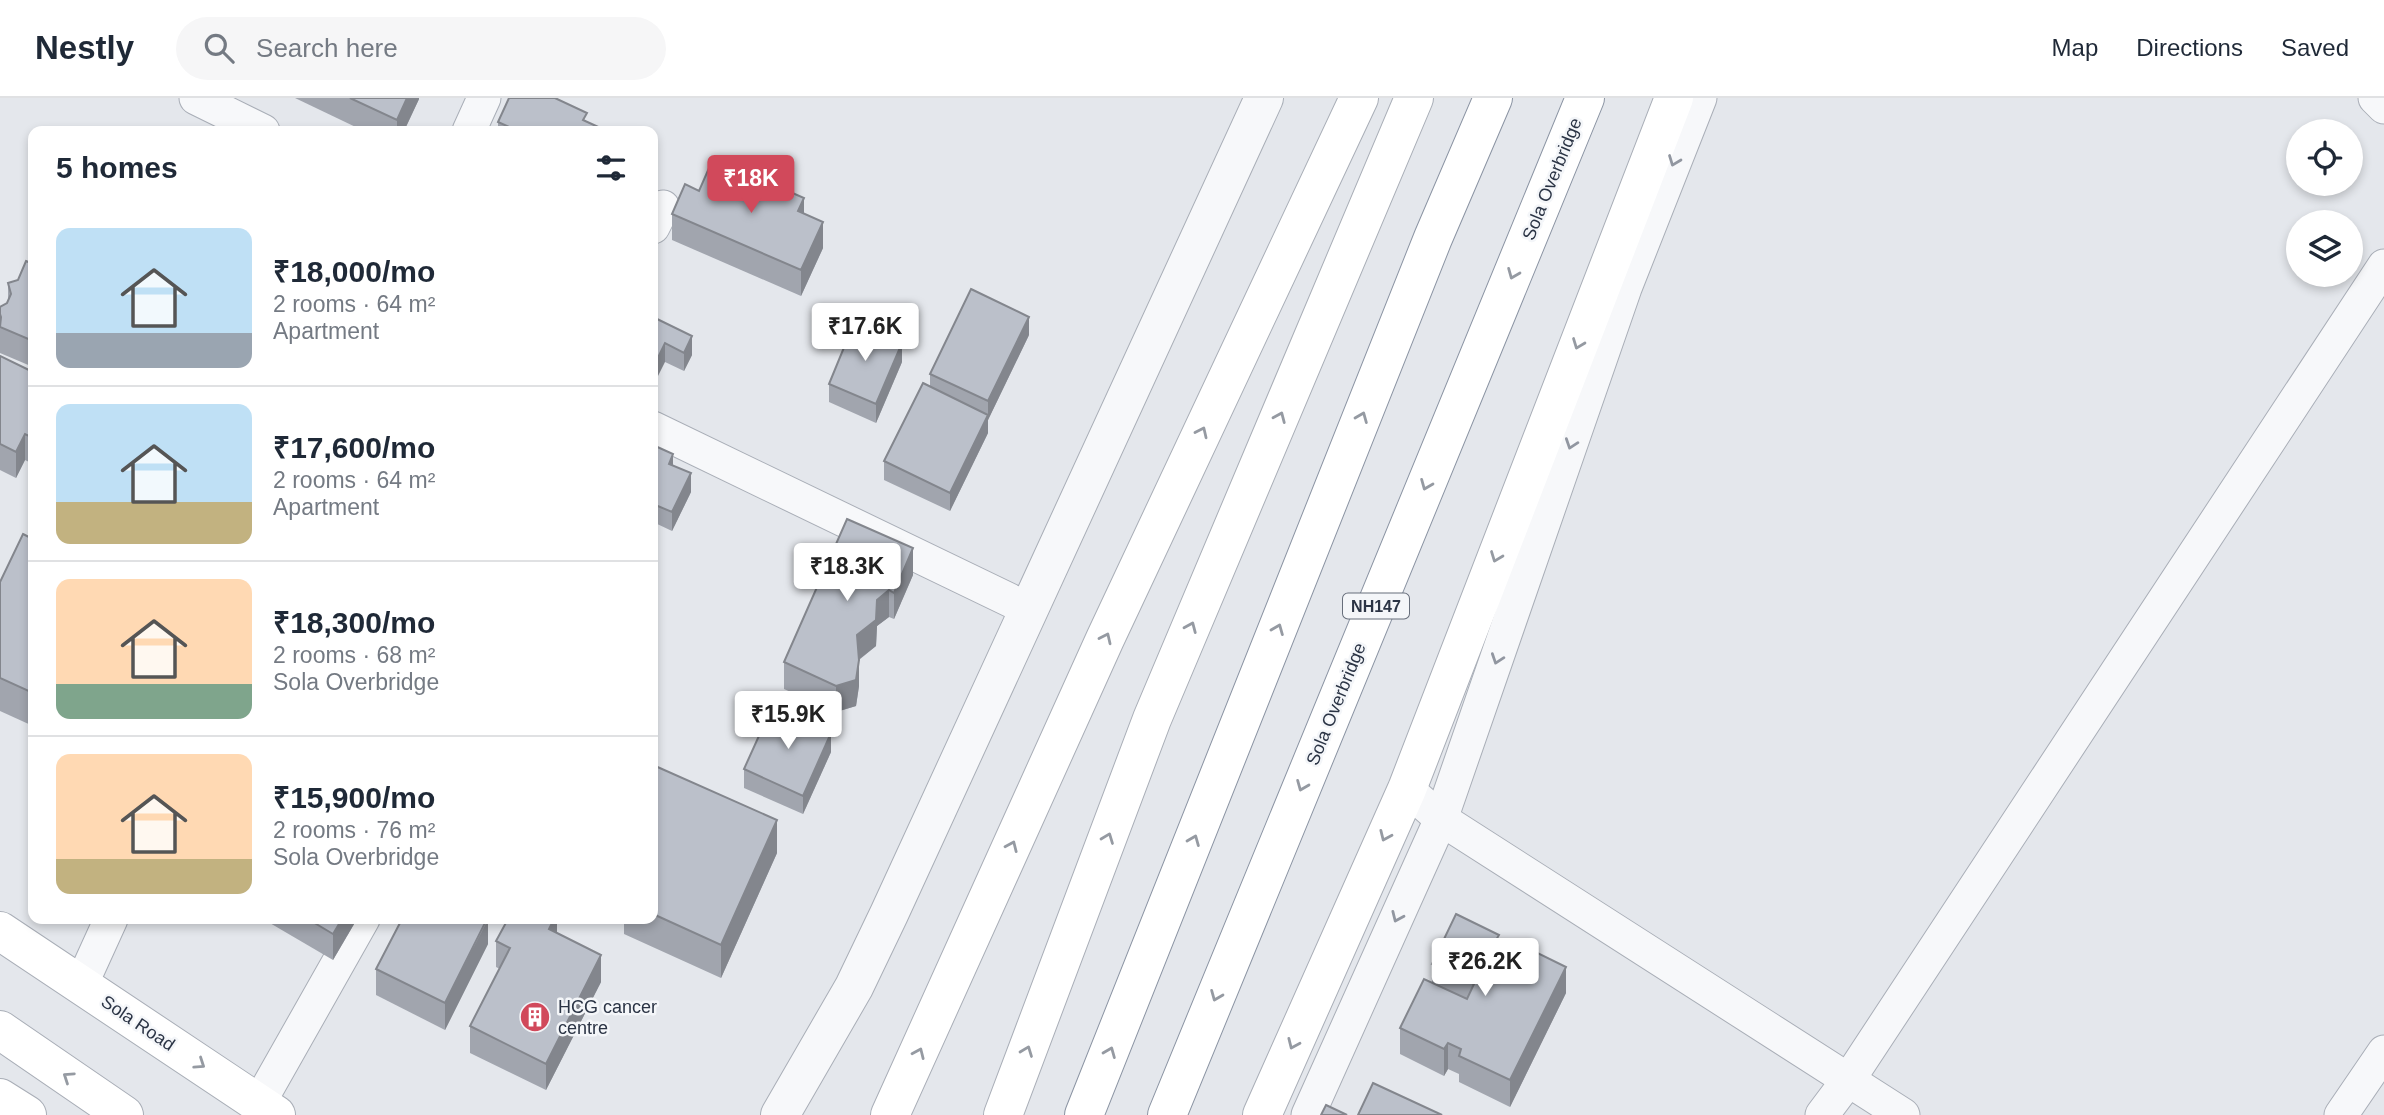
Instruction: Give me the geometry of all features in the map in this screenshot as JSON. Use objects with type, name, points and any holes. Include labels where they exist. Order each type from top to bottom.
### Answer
[{"type":"main road","points":[[890,1115],[1105,639],[1359,98]]},
{"type":"main road","points":[[1003,1115],[1152,719],[1414,98]]},
{"type":"main road","points":[[1083,1111],[1433,238],[1493,98]]},
{"type":"main road","name":"Sola Overbridge","points":[[1167,1115],[1585,98]]},
{"type":"main road","points":[[1262,1115],[1406,789],[1674,98]]},
{"type":"main road","name":"Sola Road","points":[[0,931],[267,1109]]},
{"type":"main road","points":[[0,1030],[124,1115]]},
{"type":"main road","points":[[0,1098],[27,1115]]},
{"type":"street","points":[[196,98],[253,126]]},
{"type":"street","points":[[471,126],[484,98]]},
{"type":"street","points":[[780,1115],[854,987],[889,914],[1264,98]]},
{"type":"street","points":[[1308,1115],[1441,819],[1625,288],[1700,98]]},
{"type":"street","points":[[2375,98],[2384,107]]},
{"type":"street","points":[[1822,1115],[1849,1079],[2384,267]]},
{"type":"street","points":[[658,430],[1028,609]]},
{"type":"street","points":[[1406,789],[1441,819],[1903,1115]]},
{"type":"street","points":[[81,985],[109,924]]},
{"type":"street","points":[[267,1109],[360,924]]},
{"type":"street","points":[[2341,1115],[2384,1052]]},
{"type":"building","points":[[350,98],[407,98],[397,120]]},
{"type":"building","points":[[509,98],[555,98],[587,113],[583,120],[596,126],[507,126],[498,122]]},
{"type":"building","points":[[733,167],[804,198],[798,211],[823,222],[801,270],[672,214],[685,184],[699,191],[709,168],[729,176]]},
{"type":"building","points":[[26,261],[28,262],[28,339],[0,327],[0,307],[7,303],[11,294],[8,283],[18,280]]},
{"type":"building","points":[[971,289],[1029,317],[988,401],[930,374]]},
{"type":"building","points":[[658,319],[692,336],[684,353],[665,343],[658,358]]},
{"type":"building","points":[[854,323],[902,343],[876,404],[829,384]]},
{"type":"building","points":[[0,356],[28,370],[28,436],[25,434],[16,452],[0,444]]},
{"type":"building","points":[[923,383],[988,415],[950,493],[884,461]]},
{"type":"building","points":[[658,447],[673,454],[669,464],[691,473],[672,512],[658,506]]},
{"type":"building","points":[[847,519],[913,548],[894,593],[889,590],[877,600],[876,620],[857,635],[859,660],[856,680],[836,686],[784,662]]},
{"type":"building","points":[[23,534],[28,536],[28,691],[0,678],[0,582]]},
{"type":"building","points":[[772,707],[831,733],[803,796],[744,769]]},
{"type":"building","points":[[658,767],[777,820],[721,945],[658,916]]},
{"type":"building","points":[[1456,914],[1499,935],[1496,940],[1510,946],[1513,941],[1566,967],[1510,1080],[1459,1056],[1461,1049],[1448,1043],[1444,1049],[1400,1028],[1424,979],[1467,999],[1474,984],[1432,964]]},
{"type":"building","points":[[316,924],[339,924],[333,934]]},
{"type":"building","points":[[399,924],[484,924],[445,1003],[376,969]]},
{"type":"building","name":"HCG cancer centre","points":[[505,924],[552,924],[549,929],[601,955],[546,1064],[470,1026],[510,948],[496,941]]},
{"type":"building","points":[[1373,1083],[1442,1115],[1358,1115]]},
{"type":"building","points":[[1326,1105],[1347,1115],[1321,1115]]},
{"type":"place","name":"HCG cancer centre","points":[[535,1017]]}]
